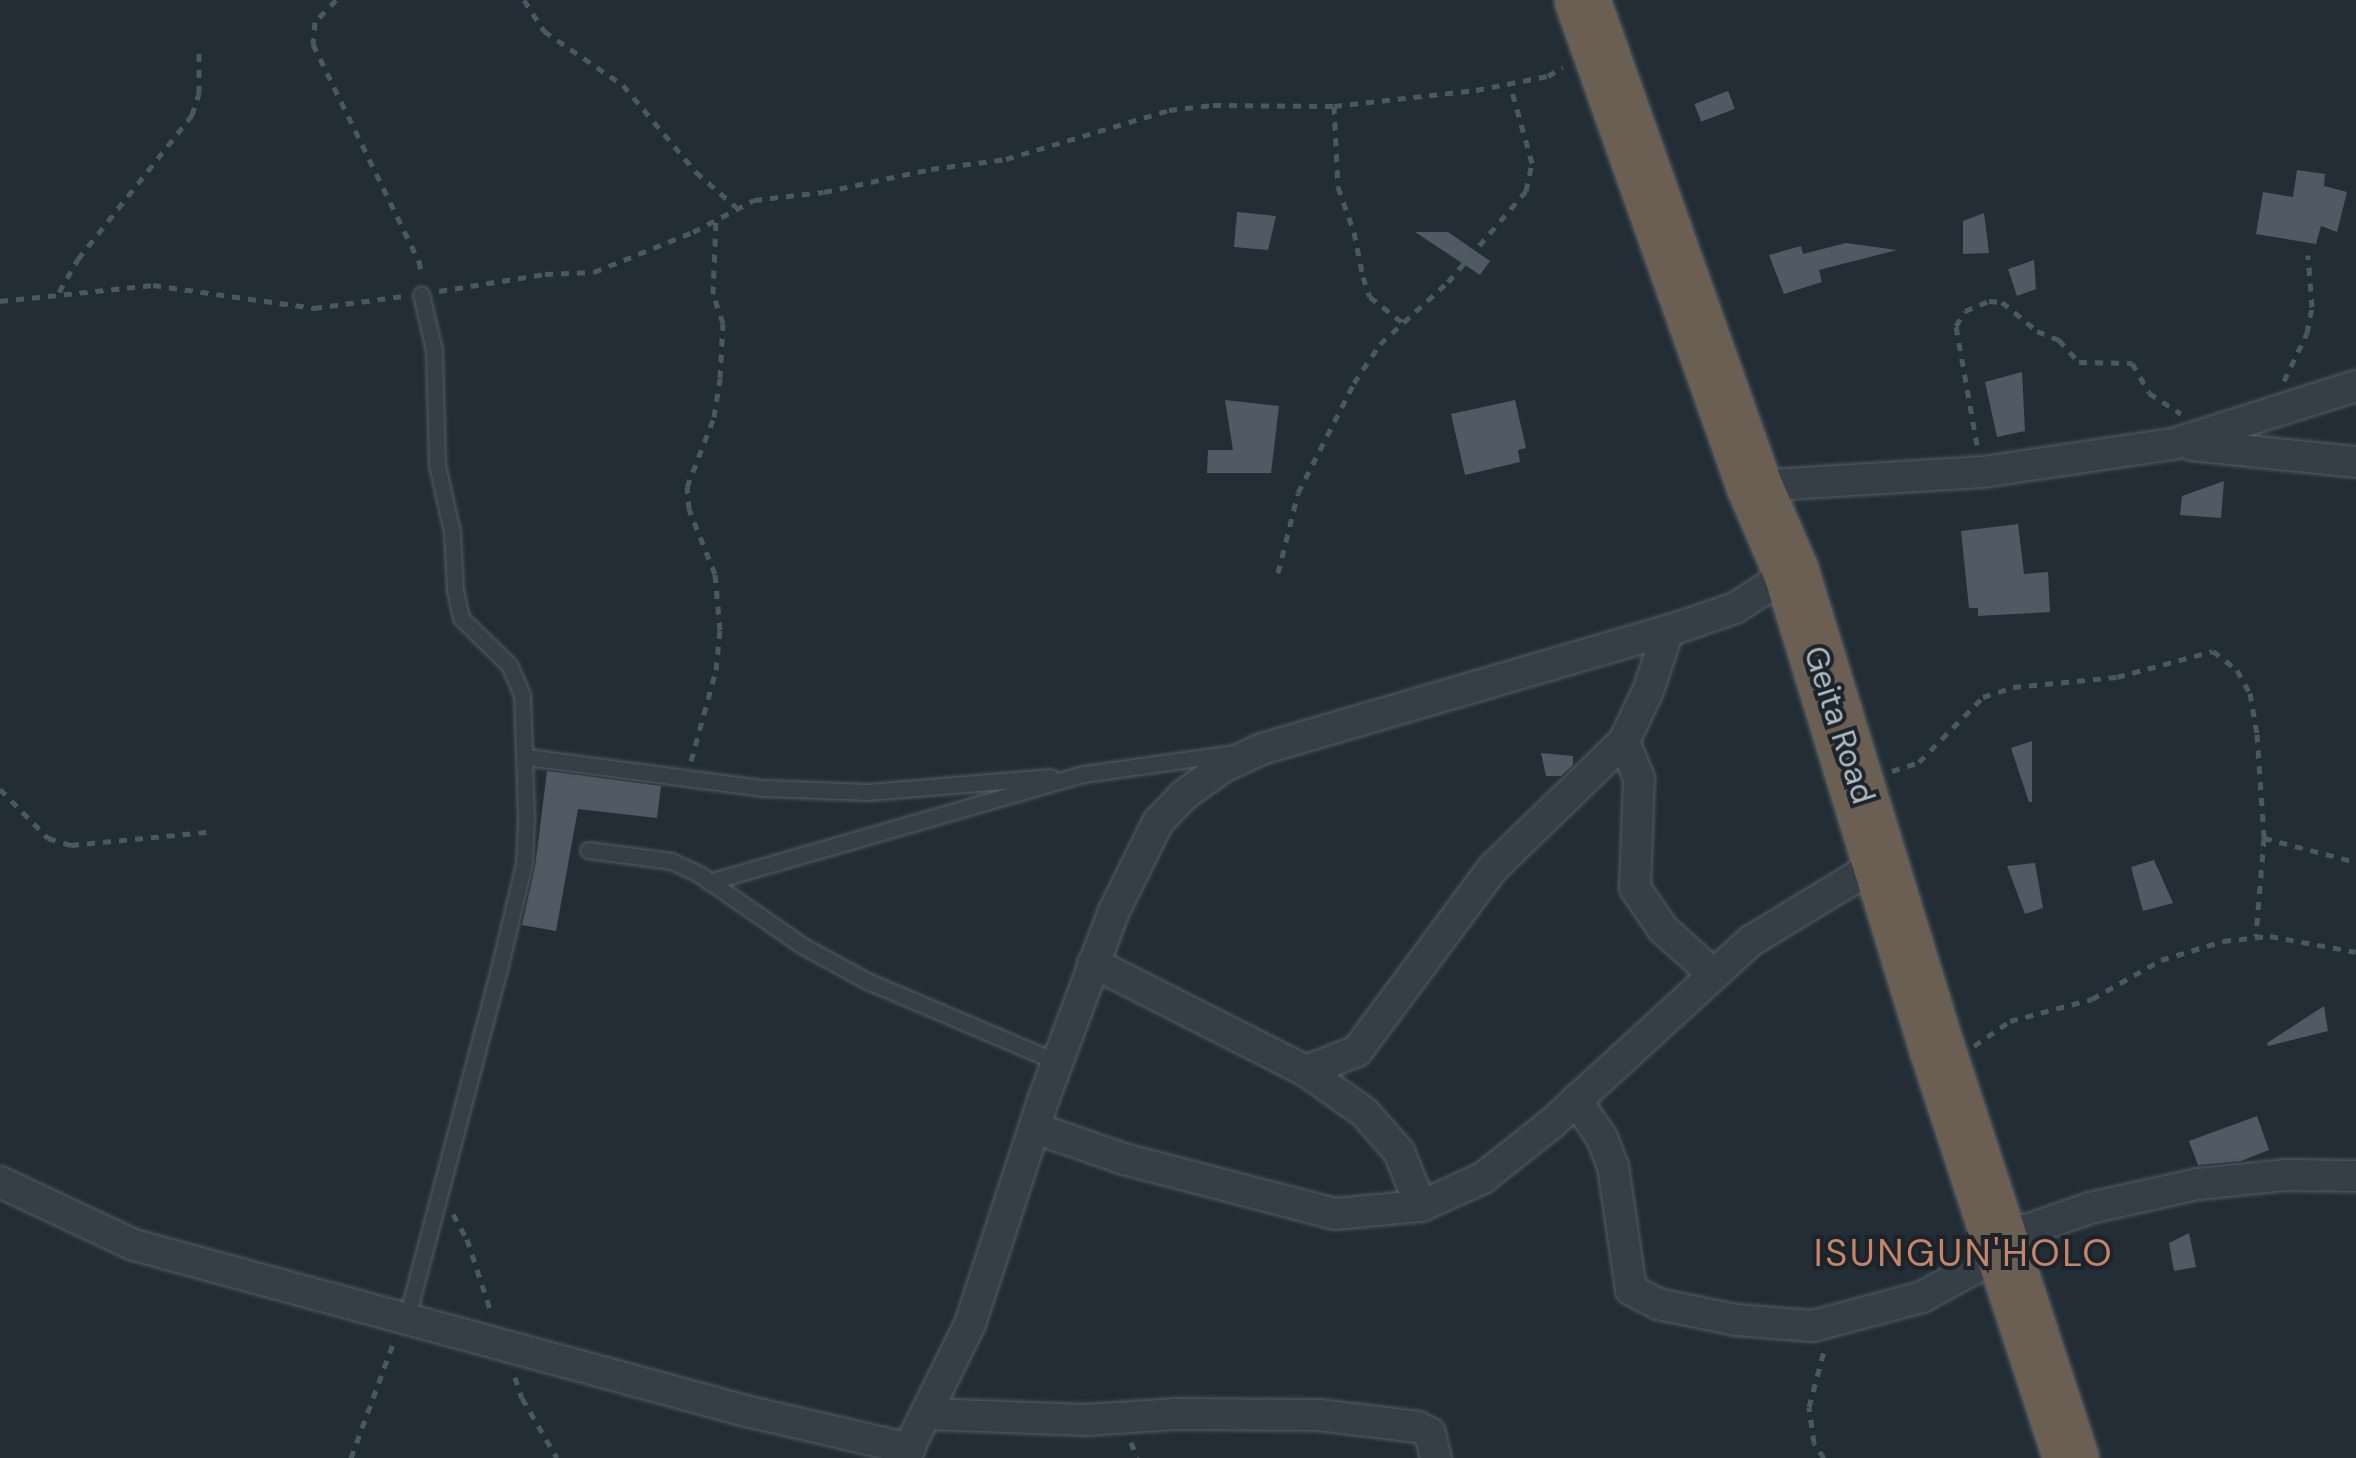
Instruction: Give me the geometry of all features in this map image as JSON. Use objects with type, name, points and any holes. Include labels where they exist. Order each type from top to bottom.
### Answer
[{"type":"highway","name":"Geita Road","points":[[1591,23],[1754,486],[1791,572],[1938,1049],[2071,1458]]},
{"type":"street","points":[[1754,486],[1984,472],[2174,444],[2356,386]]},
{"type":"street","points":[[2174,444],[2356,462]]},
{"type":"street","points":[[0,1182],[134,1246],[907,1454],[970,1324],[1093,962],[1158,822],[1210,776],[1262,749],[1735,608],[1791,572]]},
{"type":"street","points":[[1306,1071],[1357,1051],[1492,869],[1624,742],[1648,691],[1668,630]]},
{"type":"street","points":[[1624,742],[1639,778],[1635,888],[1663,928],[1712,973]]},
{"type":"street","points":[[1034,1128],[1124,1159],[1335,1214],[1421,1206],[1482,1178],[1576,1100],[1712,973],[1752,941],[1882,861]]},
{"type":"street","points":[[1093,962],[1306,1071],[1365,1113],[1399,1152],[1421,1206]]},
{"type":"street","points":[[1576,1100],[1602,1138],[1613,1166],[1631,1290],[1658,1304],[1736,1320],[1824,1324],[1922,1297],[2001,1237],[2090,1208],[2198,1184],[2286,1174],[2356,1176]]},
{"type":"street","points":[[928,1414],[1086,1420],[1177,1414],[1319,1415],[1418,1427],[1430,1433],[1436,1458]]},
{"type":"lane","points":[[407,1317],[524,864],[526,757],[522,695],[516,677],[461,618],[452,532],[437,465],[434,350],[421,294]]},
{"type":"lane","points":[[526,757],[763,788],[868,792],[1084,774],[1262,749]]},
{"type":"lane","points":[[709,882],[1084,774]]},
{"type":"lane","points":[[588,850],[671,861],[789,937],[865,980],[1057,1062]]},
{"type":"path","points":[[336,0],[315,22],[312,44],[419,261],[421,294]]},
{"type":"path","points":[[524,0],[544,32],[623,86],[696,172],[736,207]]},
{"type":"path","points":[[0,302],[59,292],[180,286],[314,308],[545,274],[594,272],[754,200],[824,192],[931,169],[1006,159],[1169,110],[1213,105],[1334,106],[1548,76],[1591,23]]},
{"type":"path","points":[[59,292],[78,258],[192,115],[199,92],[199,47]]},
{"type":"path","points":[[1278,574],[1288,521],[1326,433],[1380,344],[1448,282],[1526,191],[1532,163],[1510,84]]},
{"type":"path","points":[[1334,106],[1338,187],[1354,232],[1362,278],[1370,297],[1402,322]]},
{"type":"path","points":[[686,779],[716,670],[720,630],[715,574],[690,509],[687,487],[714,417],[720,378],[723,323],[713,294],[716,218]]},
{"type":"path","points":[[1984,472],[1956,326],[1965,310],[1989,301],[2002,302],[2037,331],[2059,340],[2079,362],[2132,363],[2149,392],[2178,414],[2252,421],[2307,333],[2312,307],[2308,255]]},
{"type":"path","points":[[1849,756],[1896,772],[1920,762],[1983,697],[2013,687],[2117,677],[2212,651],[2238,670],[2250,693],[2262,784],[2264,838],[2256,936]]},
{"type":"path","points":[[0,789],[48,838],[71,845],[206,832]]},
{"type":"path","points":[[2264,838],[2356,862]]},
{"type":"path","points":[[1938,1049],[1968,1050],[2010,1021],[2092,1000],[2161,960],[2256,936],[2356,952]]},
{"type":"path","points":[[350,1458],[391,1347],[407,1317]]},
{"type":"path","points":[[1824,1324],[1824,1355],[1810,1408],[1814,1442],[1824,1458]]},
{"type":"building","points":[[1728,91],[1735,109],[1701,122],[1694,104]]},
{"type":"building","points":[[2297,170],[2325,174],[2324,186],[2347,192],[2337,232],[2321,226],[2316,244],[2256,234],[2263,192],[2293,197]]},
{"type":"building","points":[[1237,212],[1276,216],[1268,250],[1234,247]]},
{"type":"building","points":[[1984,213],[1989,253],[1963,254],[1963,221]]},
{"type":"building","points":[[1415,232],[1448,232],[1490,261],[1480,275]]},
{"type":"building","points":[[1846,243],[1897,250],[1819,270],[1822,282],[1784,294],[1769,255],[1801,246],[1803,254]]},
{"type":"building","points":[[2034,260],[2036,289],[2017,296],[2008,269]]},
{"type":"building","points":[[2022,372],[2025,431],[1997,437],[1985,382]]},
{"type":"building","points":[[1225,400],[1279,406],[1271,473],[1207,473],[1208,450],[1233,450]]},
{"type":"building","points":[[1515,400],[1526,448],[1518,450],[1520,462],[1465,475],[1451,414]]},
{"type":"building","points":[[2224,481],[2221,518],[2180,515],[2182,496]]},
{"type":"building","points":[[2018,524],[2024,574],[2048,572],[2050,612],[1978,616],[1978,608],[1969,608],[1961,531]]},
{"type":"building","points":[[2032,741],[2032,802],[2029,802],[2011,748]]},
{"type":"building","points":[[1541,753],[1573,756],[1573,765],[1561,776],[1546,776]]},
{"type":"building","points":[[547,771],[661,786],[657,818],[578,809],[556,931],[522,925],[535,867]]},
{"type":"building","points":[[2154,860],[2173,903],[2143,911],[2131,867]]},
{"type":"building","points":[[2035,863],[2043,908],[2025,914],[2007,866]]},
{"type":"building","points":[[2324,1006],[2328,1031],[2268,1046],[2267,1043]]},
{"type":"building","points":[[2257,1116],[2269,1150],[2241,1161],[2198,1165],[2189,1141]]},
{"type":"building","points":[[2189,1233],[2196,1267],[2174,1271],[2169,1243]]},
{"type":"district","name":"ISUNGUN'HOLO","points":[[1964,1254]]}]
